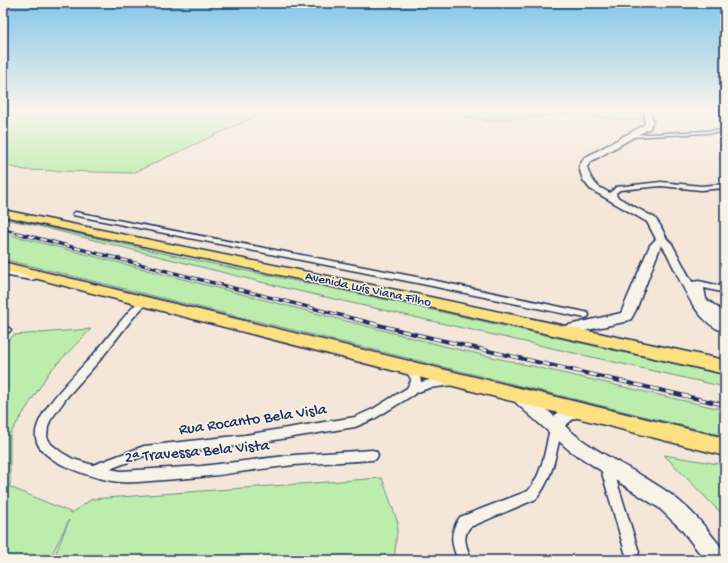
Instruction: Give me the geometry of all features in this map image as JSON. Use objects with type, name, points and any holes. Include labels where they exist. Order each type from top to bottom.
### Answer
[{"type":"highway","name":"Avenida Luís Viana Filho","points":[[6,213],[725,367]]},
{"type":"highway","points":[[3,266],[143,302],[407,366],[725,447]]},
{"type":"main road","points":[[630,136],[587,160],[583,167],[584,174],[593,187],[651,220],[655,225],[662,241],[667,244],[693,283],[698,303],[709,316],[725,327]]},
{"type":"main road","points":[[561,331],[619,319],[626,316],[630,310],[656,245],[658,242],[662,241]]},
{"type":"main road","points":[[3,271],[56,279]]},
{"type":"main road","points":[[518,394],[540,412],[575,445],[605,465],[651,492],[677,511],[699,534],[718,560]]},
{"type":"main road","points":[[556,428],[561,417],[579,410]]},
{"type":"street","points":[[615,200],[613,193],[614,190],[618,188],[661,184],[700,188],[725,186]]},
{"type":"street","points":[[75,214],[422,281],[581,315],[597,324]]},
{"type":"street","points":[[693,283],[725,290]]},
{"type":"street","points":[[693,283],[702,300],[725,318]]},
{"type":"street","name":"2ª Travessa Bela Vista","points":[[143,302],[126,318],[94,360],[56,405],[42,428],[41,438],[47,448],[61,460],[108,475],[121,477],[166,475],[294,460],[372,455]]},
{"type":"street","points":[[407,366],[416,378],[411,390]]},
{"type":"street","name":"Rua Rocanto Bela Visla","points":[[94,470],[144,451],[244,440],[355,422],[369,417],[411,390],[443,382],[480,385]]},
{"type":"street","points":[[465,560],[458,544],[458,534],[461,526],[465,522],[526,498],[538,489],[544,477],[556,428]]},
{"type":"street","points":[[605,465],[632,552]]},
{"type":"green space","points":[[3,136],[212,136],[133,173],[25,170],[3,165]]},
{"type":"green space","points":[[3,217],[189,259],[369,296],[725,375],[725,387],[285,288],[30,224],[3,219]]},
{"type":"green space","points":[[3,233],[448,347],[725,410],[725,436],[3,259]]},
{"type":"green space","points":[[91,329],[50,371],[10,434],[10,487],[72,513],[92,499],[382,478],[398,523],[394,560],[53,560],[69,520],[49,560],[3,560],[3,344],[14,335]]},
{"type":"green space","points":[[664,455],[725,465],[725,513],[720,512]]},
{"type":"railway","points":[[3,229],[21,234]]},
{"type":"railway","points":[[17,233],[359,320]]},
{"type":"railway","points":[[355,319],[725,405]]}]
